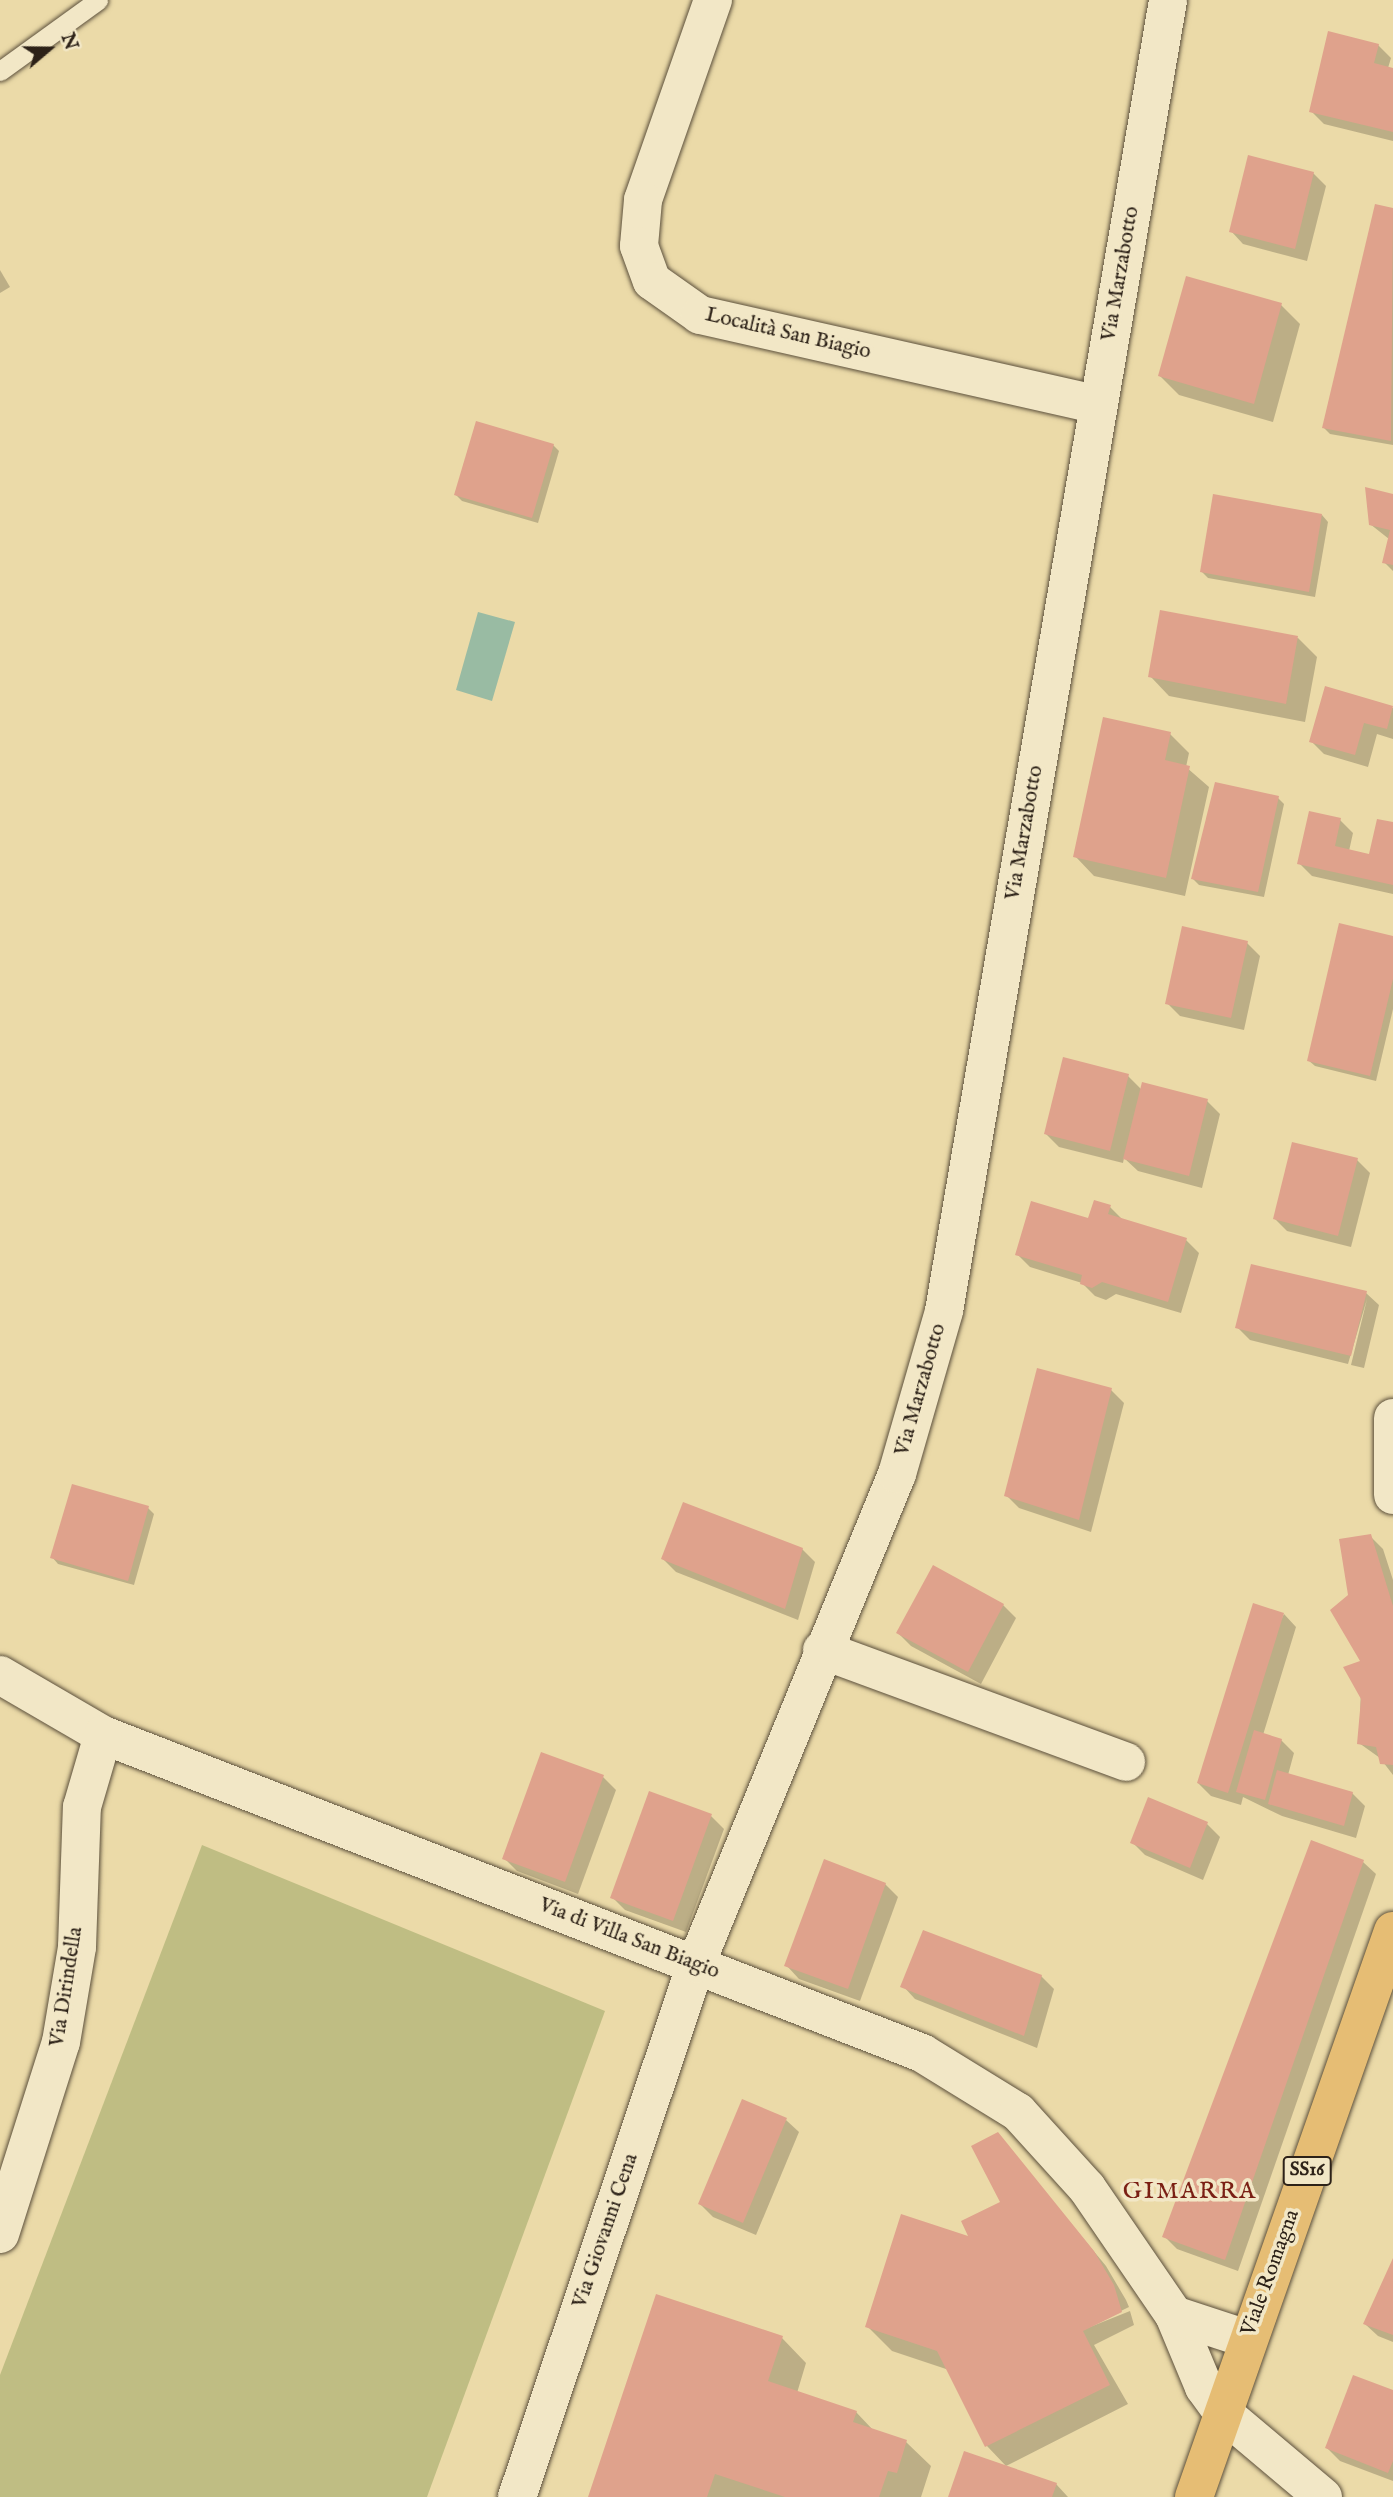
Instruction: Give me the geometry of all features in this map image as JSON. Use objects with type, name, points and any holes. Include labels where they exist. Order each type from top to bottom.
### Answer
[{"type":"main road","name":"Viale Romagna","points":[[1194,2497],[1247,2339],[1393,1931]]},
{"type":"street","name":"Località San Biagio","points":[[713,0],[643,200],[639,246],[652,281],[700,314],[1098,405]]},
{"type":"street","name":"Via Marzabotto","points":[[696,1964],[822,1650],[897,1474],[944,1311],[1168,0]]},
{"type":"street","points":[[1393,1418],[1393,1495]]},
{"type":"street","points":[[822,1650],[1126,1762]]},
{"type":"street","name":"Via di Villa San Biagio","points":[[0,1675],[103,1735],[922,2053],[1018,2112],[1087,2188],[1174,2315],[1204,2387],[1222,2412],[1323,2497]]},
{"type":"street","name":"Via Dirindella","points":[[0,2234],[61,2042],[77,1947],[82,1807],[103,1735]]},
{"type":"street","name":"Via Giovanni Cena","points":[[517,2497],[696,1964]]},
{"type":"street","points":[[1174,2315],[1247,2339]]},
{"type":"lane","points":[[0,71],[98,0]]},
{"type":"shaded area","points":[[478,612],[515,622],[492,701],[456,690]]},
{"type":"shaded area","points":[[202,1845],[605,2011],[427,2497],[0,2497],[0,2375]]},
{"type":"building","points":[[1328,31],[1379,44],[1374,63],[1393,68],[1393,132],[1309,112]]},
{"type":"building","points":[[1248,155],[1314,172],[1295,249],[1229,232]]},
{"type":"building","points":[[1375,204],[1393,208],[1391,441],[1322,428]]},
{"type":"building","points":[[1186,276],[1282,303],[1254,404],[1158,376]]},
{"type":"building","points":[[476,421],[554,444],[532,518],[454,495]]},
{"type":"building","points":[[1365,487],[1393,494],[1393,565],[1382,563],[1390,530],[1369,525]]},
{"type":"building","points":[[1213,494],[1322,514],[1309,592],[1200,572]]},
{"type":"building","points":[[1160,610],[1298,636],[1286,704],[1148,677]]},
{"type":"building","points":[[1325,686],[1393,706],[1387,729],[1364,723],[1355,755],[1309,742]]},
{"type":"building","points":[[1103,717],[1171,732],[1165,760],[1190,766],[1166,878],[1073,857]]},
{"type":"building","points":[[1215,782],[1279,796],[1258,892],[1191,879]]},
{"type":"building","points":[[1309,811],[1341,818],[1335,846],[1369,854],[1377,819],[1393,822],[1393,885],[1297,864]]},
{"type":"building","points":[[1339,923],[1393,936],[1393,979],[1370,1076],[1307,1061]]},
{"type":"building","points":[[1182,926],[1248,941],[1231,1018],[1165,1004]]},
{"type":"building","points":[[1063,1057],[1129,1074],[1110,1151],[1044,1134]]},
{"type":"building","points":[[1142,1082],[1208,1099],[1189,1176],[1123,1159]]},
{"type":"building","points":[[1292,1142],[1358,1158],[1338,1236],[1273,1219]]},
{"type":"building","points":[[1094,1200],[1111,1205],[1108,1214],[1187,1238],[1168,1302],[1102,1282],[1092,1288],[1080,1284],[1082,1275],[1015,1255],[1031,1201],[1088,1218]]},
{"type":"building","points":[[1251,1264],[1367,1291],[1351,1356],[1235,1328]]},
{"type":"building","points":[[1037,1368],[1112,1388],[1079,1520],[1004,1496]]},
{"type":"building","points":[[72,1484],[149,1506],[128,1581],[50,1558]]},
{"type":"building","points":[[683,1502],[803,1548],[785,1609],[661,1559]]},
{"type":"building","points":[[1371,1534],[1393,1606],[1393,1765],[1380,1764],[1376,1747],[1357,1744],[1361,1699],[1343,1667],[1360,1661],[1330,1610],[1348,1595],[1339,1539]]},
{"type":"building","points":[[933,1565],[1004,1604],[968,1672],[896,1633]]},
{"type":"building","points":[[1253,1603],[1284,1613],[1228,1793],[1197,1783]]},
{"type":"building","points":[[1254,1730],[1282,1739],[1265,1800],[1236,1792]]},
{"type":"building","points":[[541,1752],[604,1775],[565,1882],[502,1859]]},
{"type":"building","points":[[1277,1770],[1353,1792],[1344,1826],[1268,1804]]},
{"type":"building","points":[[649,1791],[712,1814],[673,1921],[610,1898]]},
{"type":"building","points":[[1148,1797],[1208,1822],[1190,1868],[1130,1843]]},
{"type":"building","points":[[1311,1840],[1364,1860],[1225,2260],[1162,2237]]},
{"type":"building","points":[[824,1859],[886,1883],[848,1989],[784,1966]]},
{"type":"building","points":[[923,1930],[1042,1975],[1024,2036],[900,1987]]},
{"type":"building","points":[[742,2099],[787,2118],[743,2223],[698,2204]]},
{"type":"building","points":[[998,2132],[1094,2251],[1114,2285],[1122,2312],[1083,2331],[1110,2385],[985,2447],[937,2351],[865,2327],[901,2214],[968,2236],[961,2221],[1000,2202],[971,2146]]},
{"type":"building","points":[[1393,2258],[1393,2335],[1363,2324]]},
{"type":"building","points":[[656,2294],[783,2336],[768,2381],[857,2411],[853,2422],[907,2440],[897,2473],[888,2471],[879,2497],[785,2497],[715,2474],[707,2497],[588,2497]]},
{"type":"building","points":[[1353,2375],[1393,2390],[1393,2461],[1388,2473],[1325,2448]]},
{"type":"building","points":[[964,2451],[1057,2483],[1052,2497],[948,2497]]},
{"type":"district","name":"GIMARRA","points":[[1190,2192]]}]
